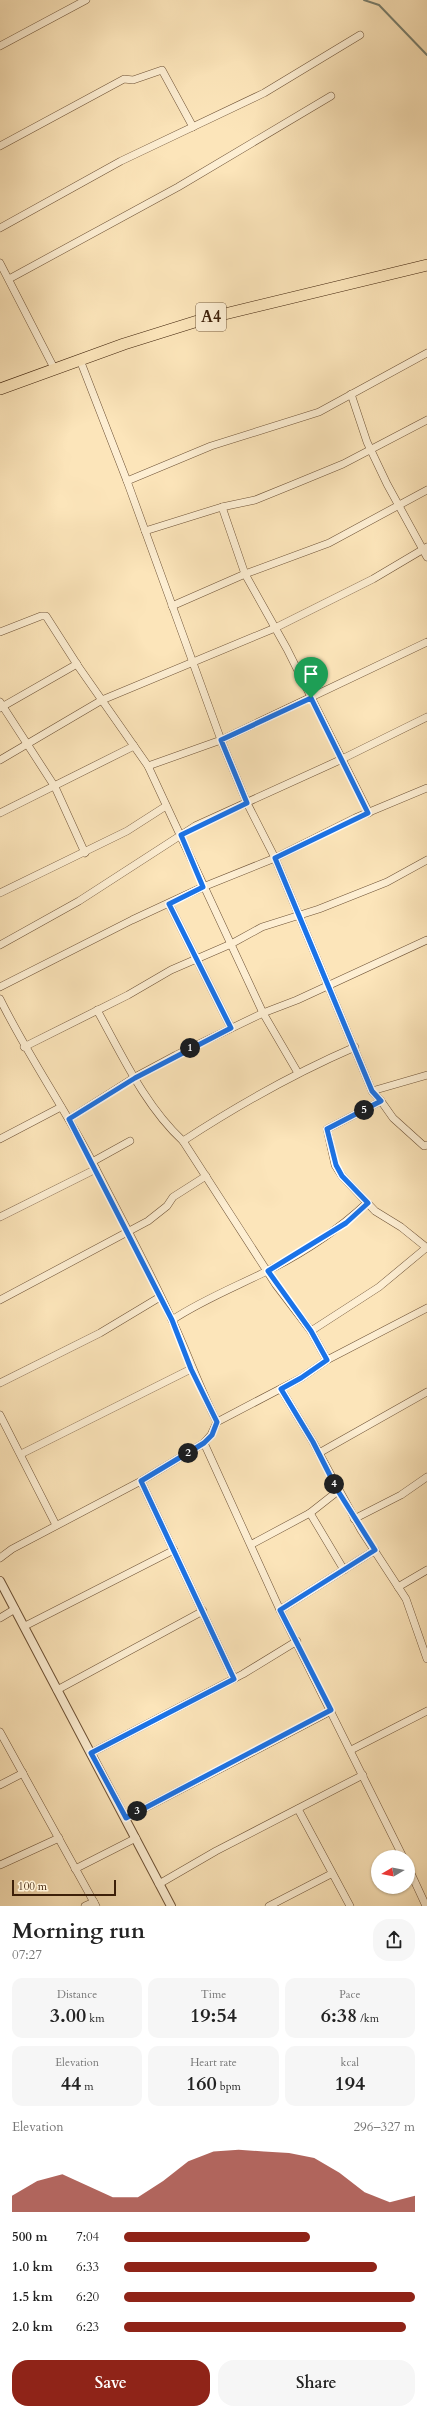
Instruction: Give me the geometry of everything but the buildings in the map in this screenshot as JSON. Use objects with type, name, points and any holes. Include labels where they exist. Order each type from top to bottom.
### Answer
[{"type":"highway","name":"A4","points":[[0,389],[54,368],[204,319],[427,264]]},
{"type":"street","points":[[0,46],[86,0]]},
{"type":"street","points":[[0,228],[115,165],[264,93],[360,35]]},
{"type":"street","points":[[0,146],[65,109],[124,79],[133,80],[162,70],[193,128]]},
{"type":"street","points":[[9,279],[178,187],[331,96]]},
{"type":"street","points":[[0,263],[54,368]]},
{"type":"street","points":[[127,481],[211,446],[319,412],[427,353]]},
{"type":"street","points":[[80,360],[127,481],[192,664],[221,740],[247,803],[275,858],[355,1047],[372,1091],[393,1118],[426,1147]]},
{"type":"street","points":[[351,394],[371,450],[425,548],[427,557]]},
{"type":"street","points":[[145,532],[222,507],[255,500],[343,464],[427,420]]},
{"type":"street","points":[[172,606],[245,574],[329,543],[427,490]]},
{"type":"street","points":[[222,507],[245,574],[275,628],[311,698],[340,760],[368,813]]},
{"type":"street","points":[[0,760],[102,700],[192,664],[275,628],[373,579],[425,548]]},
{"type":"street","points":[[0,632],[40,616],[46,616],[77,664],[148,766],[181,835],[203,887],[264,1013],[298,1073]]},
{"type":"street","points":[[148,766],[221,740],[427,642]]},
{"type":"street","points":[[77,664],[1,705],[55,787],[85,853]]},
{"type":"street","points":[[0,946],[79,901],[181,835],[427,717]]},
{"type":"street","points":[[0,813],[55,787],[134,746]]},
{"type":"street","points":[[0,987],[132,920],[203,887],[275,858],[368,813],[427,788]]},
{"type":"street","points":[[0,893],[85,853],[127,831],[166,806]]},
{"type":"street","points":[[24,1047],[171,970],[231,944],[262,927],[319,909],[387,882],[427,860]]},
{"type":"street","points":[[169,904],[231,1028]]},
{"type":"street","points":[[69,1119],[135,1078],[231,1028],[427,940]]},
{"type":"street","points":[[0,999],[24,1047],[69,1119],[96,1169],[172,1320],[191,1369],[217,1422]]},
{"type":"street","points":[[97,1010],[135,1078],[168,1126],[183,1141],[268,1271],[311,1331],[327,1360]]},
{"type":"street","points":[[183,1141],[228,1111],[298,1073],[355,1047]]},
{"type":"street","points":[[372,1091],[427,1075]]},
{"type":"street","points":[[311,1331],[379,1287],[426,1248],[401,1227],[375,1211],[342,1176],[336,1165],[327,1129],[381,1101]]},
{"type":"street","points":[[0,1139],[61,1107]]},
{"type":"street","points":[[92,1162],[130,1141]]},
{"type":"street","points":[[0,1217],[96,1169]]},
{"type":"street","points":[[0,1300],[148,1221],[167,1206],[173,1197],[206,1176]]},
{"type":"street","points":[[172,1320],[199,1302],[268,1271],[346,1223],[368,1203]]},
{"type":"street","points":[[0,1383],[100,1333],[160,1297]]},
{"type":"street","points":[[0,1558],[56,1525],[141,1481],[204,1443],[212,1435],[217,1422],[301,1378],[327,1360],[427,1308]]},
{"type":"street","points":[[21,1454],[191,1369]]},
{"type":"street","points":[[281,1389],[319,1453],[338,1491],[354,1518],[406,1599],[427,1659]]},
{"type":"street","points":[[319,1453],[427,1392]]},
{"type":"street","points":[[0,1415],[56,1525]]},
{"type":"street","points":[[204,1443],[252,1544],[280,1610],[400,1850]]},
{"type":"street","points":[[354,1518],[401,1495],[427,1477]]},
{"type":"street","points":[[141,1481],[234,1679]]},
{"type":"street","points":[[252,1544],[310,1513],[338,1491]]},
{"type":"street","points":[[310,1513],[344,1570]]},
{"type":"street","points":[[25,1626],[174,1550]]},
{"type":"street","points":[[280,1610],[375,1550]]},
{"type":"street","points":[[398,1587],[427,1570]]},
{"type":"street","points":[[0,1581],[171,1906]]},
{"type":"street","points":[[0,1618],[15,1609]]},
{"type":"street","points":[[57,1690],[203,1611]]},
{"type":"street","points":[[91,1753],[234,1679],[297,1642]]},
{"type":"street","points":[[126,1818],[331,1710]]},
{"type":"street","points":[[351,1750],[427,1711]]},
{"type":"street","points":[[0,1732],[95,1904],[85,1906]]},
{"type":"street","points":[[0,1785],[23,1773]]},
{"type":"street","points":[[159,1884],[363,1775]]},
{"type":"street","points":[[298,1809],[331,1874],[350,1906]]},
{"type":"street","points":[[0,1865],[59,1838]]},
{"type":"street","points":[[75,1869],[136,1838]]},
{"type":"street","points":[[269,1906],[331,1874]]},
{"type":"street","points":[[415,1882],[426,1906]]},
{"type":"waterway","points":[[364,0],[379,5],[427,55]]},
{"type":"route","points":[[311,698],[340,760],[368,813],[275,858],[344,1020],[372,1091],[381,1101],[327,1129],[336,1165],[342,1176],[368,1203],[346,1223],[268,1271],[276,1285],[311,1331],[327,1360],[301,1378],[281,1389],[313,1442],[338,1491],[361,1530],[375,1550],[280,1610],[331,1710],[126,1818],[91,1753],[234,1679],[141,1481],[204,1443],[212,1435],[217,1422],[191,1369],[172,1320],[96,1169],[69,1119],[135,1078],[176,1055],[231,1028],[169,904],[203,887],[181,835],[195,826],[247,803],[221,740],[311,698]]}]
